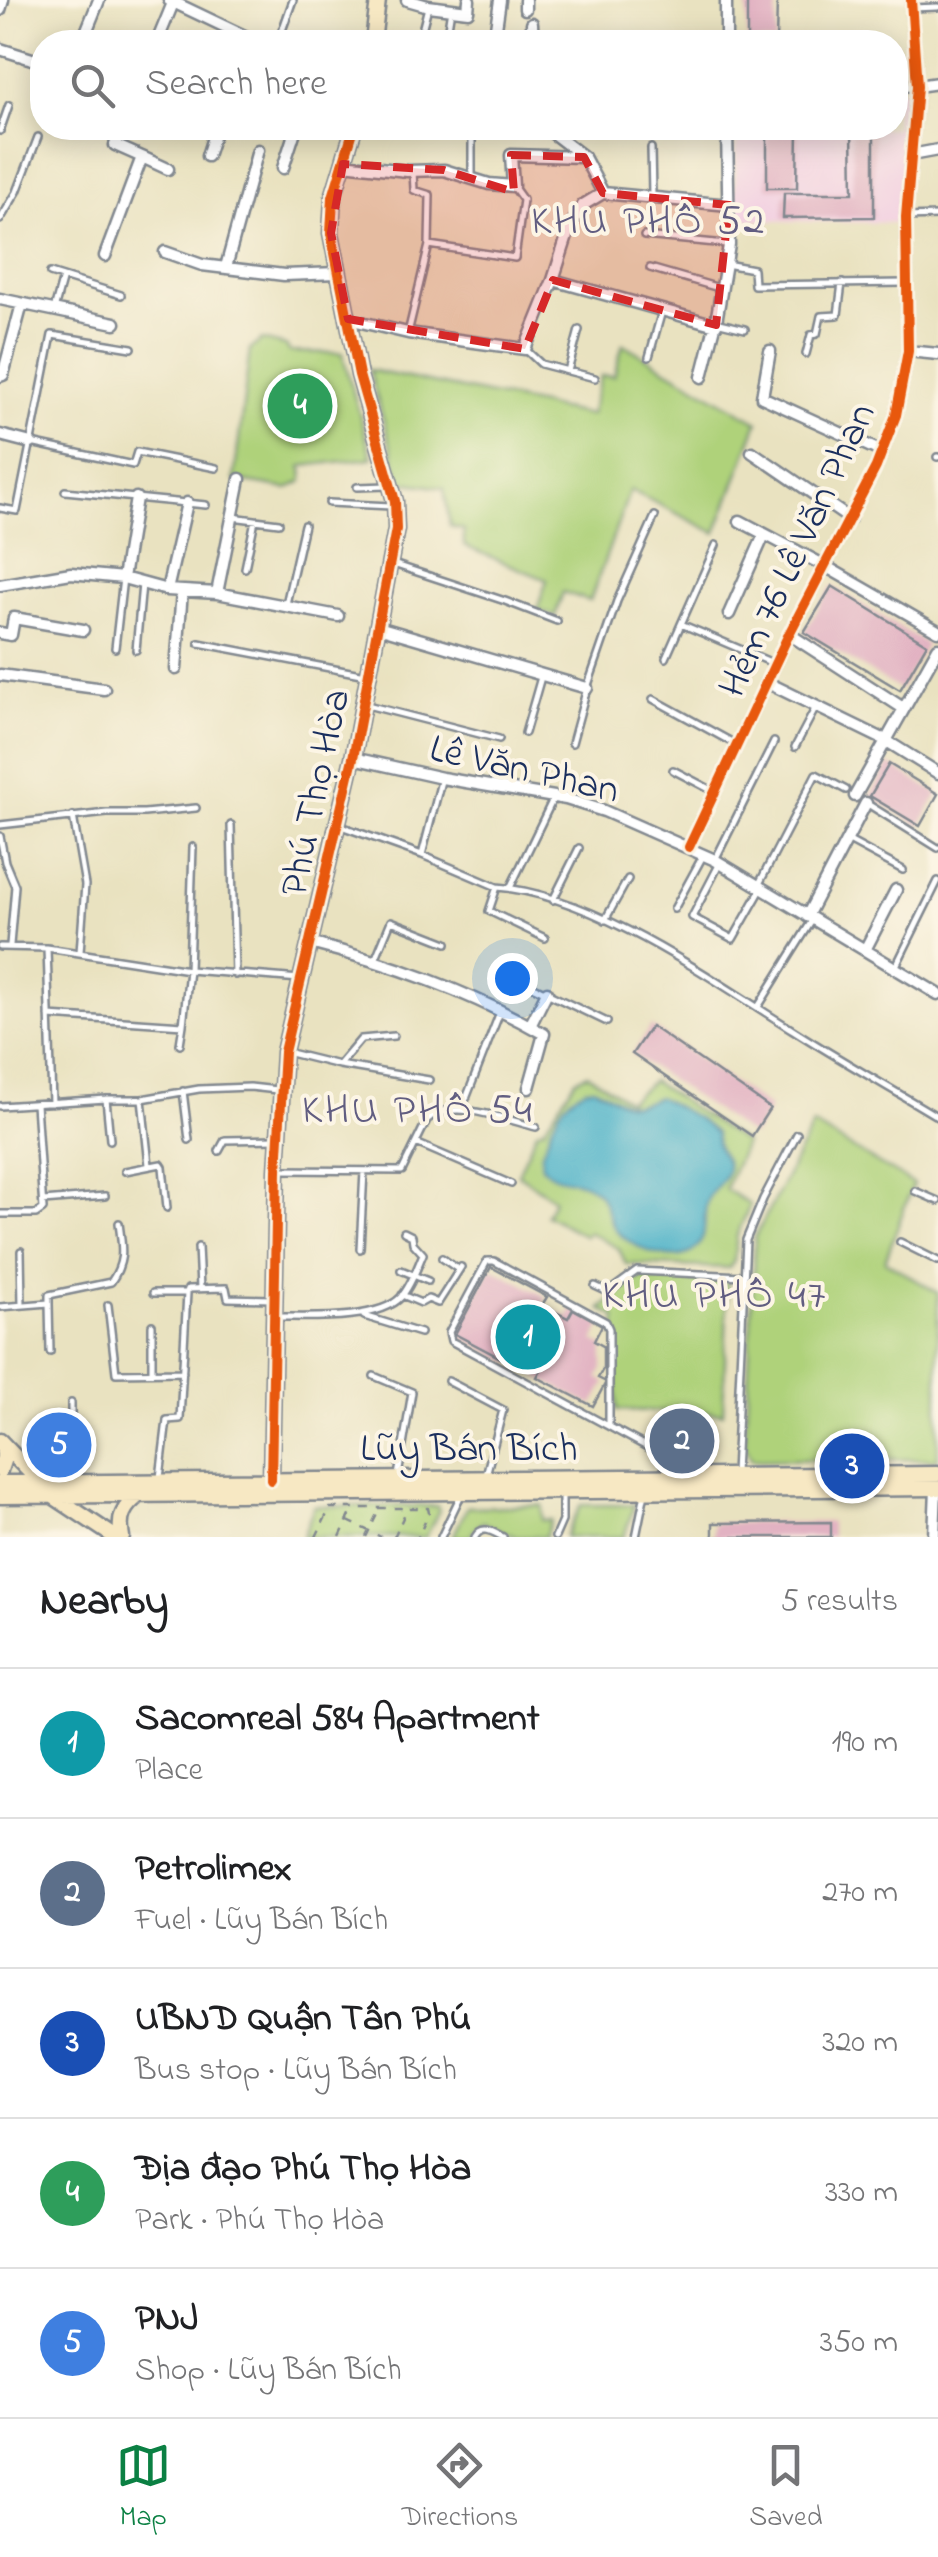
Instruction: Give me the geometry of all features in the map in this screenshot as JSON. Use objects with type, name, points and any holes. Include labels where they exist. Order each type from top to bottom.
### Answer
[{"type":"main road","points":[[374,30],[378,0]]},
{"type":"main road","name":"Phú Thọ Hòa","points":[[271,1480],[277,1170],[284,1052],[354,758],[396,529],[396,506],[363,391],[331,233],[333,197],[350,140]]},
{"type":"main road","points":[[0,1470],[4,1458],[2,1444]]},
{"type":"main road","points":[[2,1444],[54,1496],[119,1537],[123,1512],[139,1495]]},
{"type":"main road","name":"Lũy Bán Bích","points":[[0,1483],[485,1478],[562,1484],[665,1476],[734,1476],[937,1483]]},
{"type":"main road","points":[[0,1496],[462,1492],[562,1484],[646,1490],[937,1483]]},
{"type":"street","points":[[0,10],[3,0]]},
{"type":"street","points":[[87,30],[99,0]]},
{"type":"street","points":[[407,0],[468,12],[469,0]]},
{"type":"street","points":[[496,30],[500,0]]},
{"type":"street","points":[[726,0],[726,30]]},
{"type":"street","points":[[162,30],[174,2],[226,30]]},
{"type":"street","name":"Hẻm 76 Lê Văn Phan","points":[[689,846],[774,664],[850,519],[896,415],[908,351],[906,217],[917,86],[911,4]]},
{"type":"street","points":[[532,23],[532,30]]},
{"type":"street","points":[[0,49],[30,58]]},
{"type":"street","points":[[908,86],[938,83]]},
{"type":"street","points":[[118,140],[116,145],[168,169]]},
{"type":"street","points":[[207,156],[212,140]]},
{"type":"street","points":[[283,168],[292,140]]},
{"type":"street","points":[[562,140],[584,157],[603,193]]},
{"type":"street","points":[[702,378],[729,245],[728,140]]},
{"type":"street","points":[[226,267],[258,150]]},
{"type":"street","points":[[911,155],[938,150]]},
{"type":"street","points":[[343,164],[444,170],[489,184],[514,186],[511,155],[584,157]]},
{"type":"street","points":[[105,256],[142,157]]},
{"type":"street","points":[[348,319],[525,349],[570,227],[583,205],[603,193],[729,205]]},
{"type":"street","points":[[165,252],[202,265],[284,276],[338,272]]},
{"type":"street","points":[[553,280],[716,323]]},
{"type":"street","points":[[0,299],[116,323]]},
{"type":"street","points":[[0,376],[4,375],[22,304]]},
{"type":"street","points":[[908,351],[938,354]]},
{"type":"street","points":[[770,352],[762,396],[882,452]]},
{"type":"street","points":[[0,435],[31,443]]},
{"type":"street","points":[[752,452],[850,519]]},
{"type":"street","points":[[218,593],[240,479]]},
{"type":"street","points":[[122,578],[136,498]]},
{"type":"street","points":[[167,590],[186,503]]},
{"type":"street","points":[[740,522],[938,631]]},
{"type":"street","points":[[729,614],[764,534]]},
{"type":"street","points":[[0,585],[71,573],[122,578],[167,590],[218,593],[338,616]]},
{"type":"street","points":[[176,668],[182,591]]},
{"type":"street","points":[[0,633],[11,634],[14,618],[83,630]]},
{"type":"street","points":[[378,627],[587,688]]},
{"type":"street","points":[[789,634],[903,708]]},
{"type":"street","points":[[850,793],[938,648]]},
{"type":"street","points":[[0,675],[104,689]]},
{"type":"street","points":[[766,682],[885,740],[938,773]]},
{"type":"street","name":"Lê Văn Phan","points":[[354,758],[592,806],[713,859],[938,994]]},
{"type":"street","points":[[810,918],[866,802]]},
{"type":"street","points":[[866,950],[896,890]]},
{"type":"street","points":[[310,943],[444,984],[544,1034],[529,1088]]},
{"type":"street","points":[[530,1026],[546,992]]},
{"type":"street","points":[[934,1537],[937,1483]]},
{"type":"lane","points":[[282,30],[293,0]]},
{"type":"lane","points":[[911,4],[938,7]]},
{"type":"lane","points":[[422,30],[428,6]]},
{"type":"lane","points":[[448,30],[451,9]]},
{"type":"lane","points":[[0,131],[9,106]]},
{"type":"lane","points":[[0,220],[17,192],[37,140]]},
{"type":"lane","points":[[472,140],[472,179]]},
{"type":"lane","points":[[650,148],[652,198]]},
{"type":"lane","points":[[408,332],[429,245],[430,195],[414,190],[412,170]]},
{"type":"lane","points":[[429,245],[515,258],[523,200],[514,186]]},
{"type":"lane","points":[[906,217],[938,216]]},
{"type":"lane","points":[[644,236],[729,245]]},
{"type":"lane","points":[[726,264],[753,268],[754,284],[906,283]]},
{"type":"lane","points":[[650,268],[722,289]]},
{"type":"lane","points":[[50,273],[122,294]]},
{"type":"lane","points":[[54,310],[63,277]]},
{"type":"lane","points":[[806,354],[810,335],[817,334],[821,316],[838,315],[842,284]]},
{"type":"lane","points":[[649,357],[662,311]]},
{"type":"lane","points":[[716,323],[745,330]]},
{"type":"lane","points":[[568,371],[579,330]]},
{"type":"lane","points":[[0,508],[17,511],[52,335],[132,348]]},
{"type":"lane","points":[[525,349],[542,364],[595,378]]},
{"type":"lane","points":[[31,443],[132,465],[137,452],[216,468]]},
{"type":"lane","points":[[356,487],[391,486]]},
{"type":"lane","points":[[65,490],[206,505]]},
{"type":"lane","points":[[329,503],[396,506]]},
{"type":"lane","points":[[572,743],[617,602],[656,516]]},
{"type":"lane","points":[[232,517],[279,523]]},
{"type":"lane","points":[[244,568],[255,520]]},
{"type":"lane","points":[[291,608],[304,525]]},
{"type":"lane","points":[[666,658],[716,545]]},
{"type":"lane","points":[[390,564],[505,600],[557,621]]},
{"type":"lane","points":[[114,648],[122,578]]},
{"type":"lane","points":[[136,650],[142,584]]},
{"type":"lane","points":[[681,624],[774,664]]},
{"type":"lane","points":[[199,642],[369,675]]},
{"type":"lane","points":[[525,734],[542,674]]},
{"type":"lane","points":[[652,698],[737,745]]},
{"type":"lane","points":[[364,704],[500,739]]},
{"type":"lane","points":[[796,747],[816,706]]},
{"type":"lane","points":[[774,742],[713,859],[692,917],[733,939],[816,774],[938,848]]},
{"type":"lane","points":[[673,770],[715,792]]},
{"type":"lane","points":[[422,855],[442,778]]},
{"type":"lane","points":[[510,888],[554,797]]},
{"type":"lane","points":[[0,825],[196,808]]},
{"type":"lane","points":[[73,816],[85,884],[80,952]]},
{"type":"lane","points":[[232,825],[235,974]]},
{"type":"lane","points":[[338,825],[422,855],[497,888],[553,900],[606,920],[656,946],[938,1117]]},
{"type":"lane","points":[[0,836],[15,886],[10,945]]},
{"type":"lane","points":[[847,839],[903,870]]},
{"type":"lane","points":[[180,1044],[189,970],[194,847]]},
{"type":"lane","points":[[553,900],[580,848]]},
{"type":"lane","points":[[674,909],[713,859]]},
{"type":"lane","points":[[606,920],[628,880]]},
{"type":"lane","points":[[895,968],[938,882]]},
{"type":"lane","points":[[497,888],[488,911],[545,938]]},
{"type":"lane","points":[[758,1008],[810,918]]},
{"type":"lane","points":[[374,960],[391,921],[447,942]]},
{"type":"lane","points":[[0,946],[80,952],[189,970],[300,979]]},
{"type":"lane","points":[[47,948],[52,1103]]},
{"type":"lane","points":[[507,974],[607,1022]]},
{"type":"lane","points":[[462,1110],[501,1010]]},
{"type":"lane","points":[[49,1016],[182,1025]]},
{"type":"lane","points":[[340,1065],[357,1041],[366,1036],[394,1036]]},
{"type":"lane","points":[[284,1052],[429,1080]]},
{"type":"lane","points":[[0,1106],[142,1098],[198,1088],[280,1090]]},
{"type":"lane","points":[[183,1091],[189,1140]]},
{"type":"lane","points":[[106,1098],[110,1140]]},
{"type":"lane","points":[[142,1098],[149,1166]]},
{"type":"lane","points":[[0,1214],[36,1214],[43,1209],[36,1104]]},
{"type":"lane","points":[[277,1170],[402,1171],[432,1115],[443,1110],[462,1110],[536,1127]]},
{"type":"lane","points":[[734,1476],[747,1234],[798,1134]]},
{"type":"lane","points":[[219,1151],[224,1140],[278,1139]]},
{"type":"lane","points":[[416,1143],[511,1184]]},
{"type":"lane","points":[[125,1171],[160,1164],[168,1208]]},
{"type":"lane","points":[[360,1250],[364,1171]]},
{"type":"lane","points":[[915,1191],[938,1202]]},
{"type":"lane","points":[[43,1201],[105,1196]]},
{"type":"lane","points":[[50,1352],[49,1295],[111,1282],[120,1269],[123,1254],[119,1222]]},
{"type":"lane","points":[[361,1315],[400,1300],[414,1276],[423,1254],[412,1236],[404,1232]]},
{"type":"lane","points":[[900,1242],[938,1261]]},
{"type":"lane","points":[[198,1247],[200,1288]]},
{"type":"lane","points":[[21,1250],[22,1305]]},
{"type":"lane","points":[[402,1296],[422,1303],[428,1299],[438,1303],[460,1268],[442,1258]]},
{"type":"lane","points":[[608,1425],[606,1322],[494,1260],[487,1261],[450,1332],[451,1341],[671,1460],[694,1459],[700,1476]]},
{"type":"lane","points":[[401,1270],[428,1282]]},
{"type":"lane","points":[[595,1286],[608,1292],[638,1272],[744,1276]]},
{"type":"lane","points":[[159,1481],[167,1420],[180,1419],[188,1289],[226,1288],[228,1298],[274,1299]]},
{"type":"lane","points":[[152,1293],[187,1293]]},
{"type":"lane","points":[[0,1307],[49,1304]]},
{"type":"lane","points":[[108,1305],[116,1373],[183,1372]]},
{"type":"lane","points":[[274,1318],[361,1315],[420,1333]]},
{"type":"lane","points":[[152,1325],[152,1372]]},
{"type":"lane","points":[[374,1376],[412,1392],[398,1478]]},
{"type":"lane","points":[[448,1381],[503,1410],[485,1478]]},
{"type":"lane","points":[[66,1482],[64,1427],[71,1427],[71,1402]]},
{"type":"lane","points":[[665,1476],[671,1460]]},
{"type":"lane","points":[[554,1537],[562,1519],[562,1484]]},
{"type":"lane","points":[[636,1537],[646,1490]]},
{"type":"lane","points":[[441,1537],[462,1492]]},
{"type":"lane","points":[[475,1537],[485,1530],[503,1537]]},
{"type":"path","points":[[366,1537],[383,1502]]},
{"type":"path","points":[[316,1537],[330,1508],[429,1509],[418,1537]]},
{"type":"path","points":[[340,1537],[354,1508]]},
{"type":"path","points":[[394,1537],[408,1508]]},
{"type":"path","points":[[348,1521],[382,1537]]},
{"type":"highlighted area","points":[[511,155],[584,157],[603,193],[729,205],[716,325],[553,280],[525,349],[348,319],[331,233],[343,164],[444,170],[514,192]]},
{"type":"shaded area","points":[[737,140],[906,140],[899,223],[734,220]]},
{"type":"green space","points":[[262,340],[286,346],[290,352],[342,353],[372,458],[302,466],[303,481],[287,489],[234,480],[250,349]]},
{"type":"green space","points":[[623,344],[758,422],[716,533],[630,490],[590,601],[563,592],[555,616],[537,610],[547,580],[464,546],[464,530],[450,526],[444,488],[401,482],[369,370],[590,415],[601,376],[614,376]]},
{"type":"green space","points":[[588,1074],[628,1101],[652,1081],[745,1143],[725,1189],[750,1205],[729,1268],[626,1264],[619,1249],[546,1215],[554,1199],[518,1174],[537,1130],[544,1128],[576,1079]]},
{"type":"green space","points":[[813,1125],[913,1184],[885,1261],[938,1293],[938,1459],[752,1460],[745,1444],[755,1237]]},
{"type":"green space","points":[[639,1277],[728,1282],[723,1413],[617,1410],[616,1317],[601,1309]]},
{"type":"green space","points":[[542,1505],[542,1520],[551,1520],[545,1537],[516,1537],[483,1522],[470,1537],[453,1537],[467,1507]]},
{"type":"green space","points":[[581,1505],[634,1505],[624,1537],[565,1537]]},
{"type":"green space","points":[[314,1506],[437,1506],[439,1510],[426,1537],[303,1537]]},
{"type":"water","points":[[593,1087],[629,1104],[658,1097],[697,1118],[715,1133],[727,1169],[707,1201],[702,1239],[696,1249],[664,1256],[630,1242],[613,1226],[596,1191],[547,1172],[542,1166],[543,1150],[560,1110],[577,1093]]},
{"type":"building","points":[[747,0],[777,0],[776,30],[747,30]]},
{"type":"building","points":[[767,140],[798,140],[797,188],[767,188]]},
{"type":"building","points":[[852,140],[874,140],[874,217],[783,218],[784,193],[853,193]]},
{"type":"building","points":[[832,586],[927,644],[900,690],[804,632]]},
{"type":"building","points":[[889,764],[938,794],[920,826],[870,796]]},
{"type":"building","points":[[651,1026],[770,1108],[752,1136],[632,1054]]},
{"type":"building","points":[[491,1267],[547,1297],[542,1305],[568,1318],[573,1309],[602,1325],[594,1341],[603,1346],[603,1369],[598,1378],[606,1382],[593,1406],[537,1377],[542,1368],[517,1355],[512,1364],[455,1334]]},
{"type":"building","points":[[697,1435],[697,1447],[668,1448],[667,1436]]},
{"type":"building","points":[[831,1522],[831,1537],[713,1537],[713,1523]]},
{"type":"cycle path","points":[[689,847],[789,634],[876,467],[896,415],[908,351],[906,217],[917,86],[911,0]]},
{"type":"cycle path","points":[[271,1480],[277,1170],[284,1052],[353,758],[396,529],[395,501],[359,375],[331,233],[333,197],[350,140]]},
{"type":"place","name":"Địa đạo Phú Thọ Hòa","points":[[300,406]]},
{"type":"place","name":"Sacomreal 584 Apartment","points":[[528,1337]]},
{"type":"place","name":"Petrolimex","points":[[682,1441]]},
{"type":"place","name":"PNJ","points":[[59,1445]]},
{"type":"place","name":"UBND Quận Tân Phú","points":[[852,1466]]},
{"type":"district","name":"KHU PHỐ 52","points":[[649,218]]},
{"type":"district","name":"KHU PHỐ 54","points":[[418,1107]]},
{"type":"district","name":"KHU PHỐ 47","points":[[715,1292]]}]
